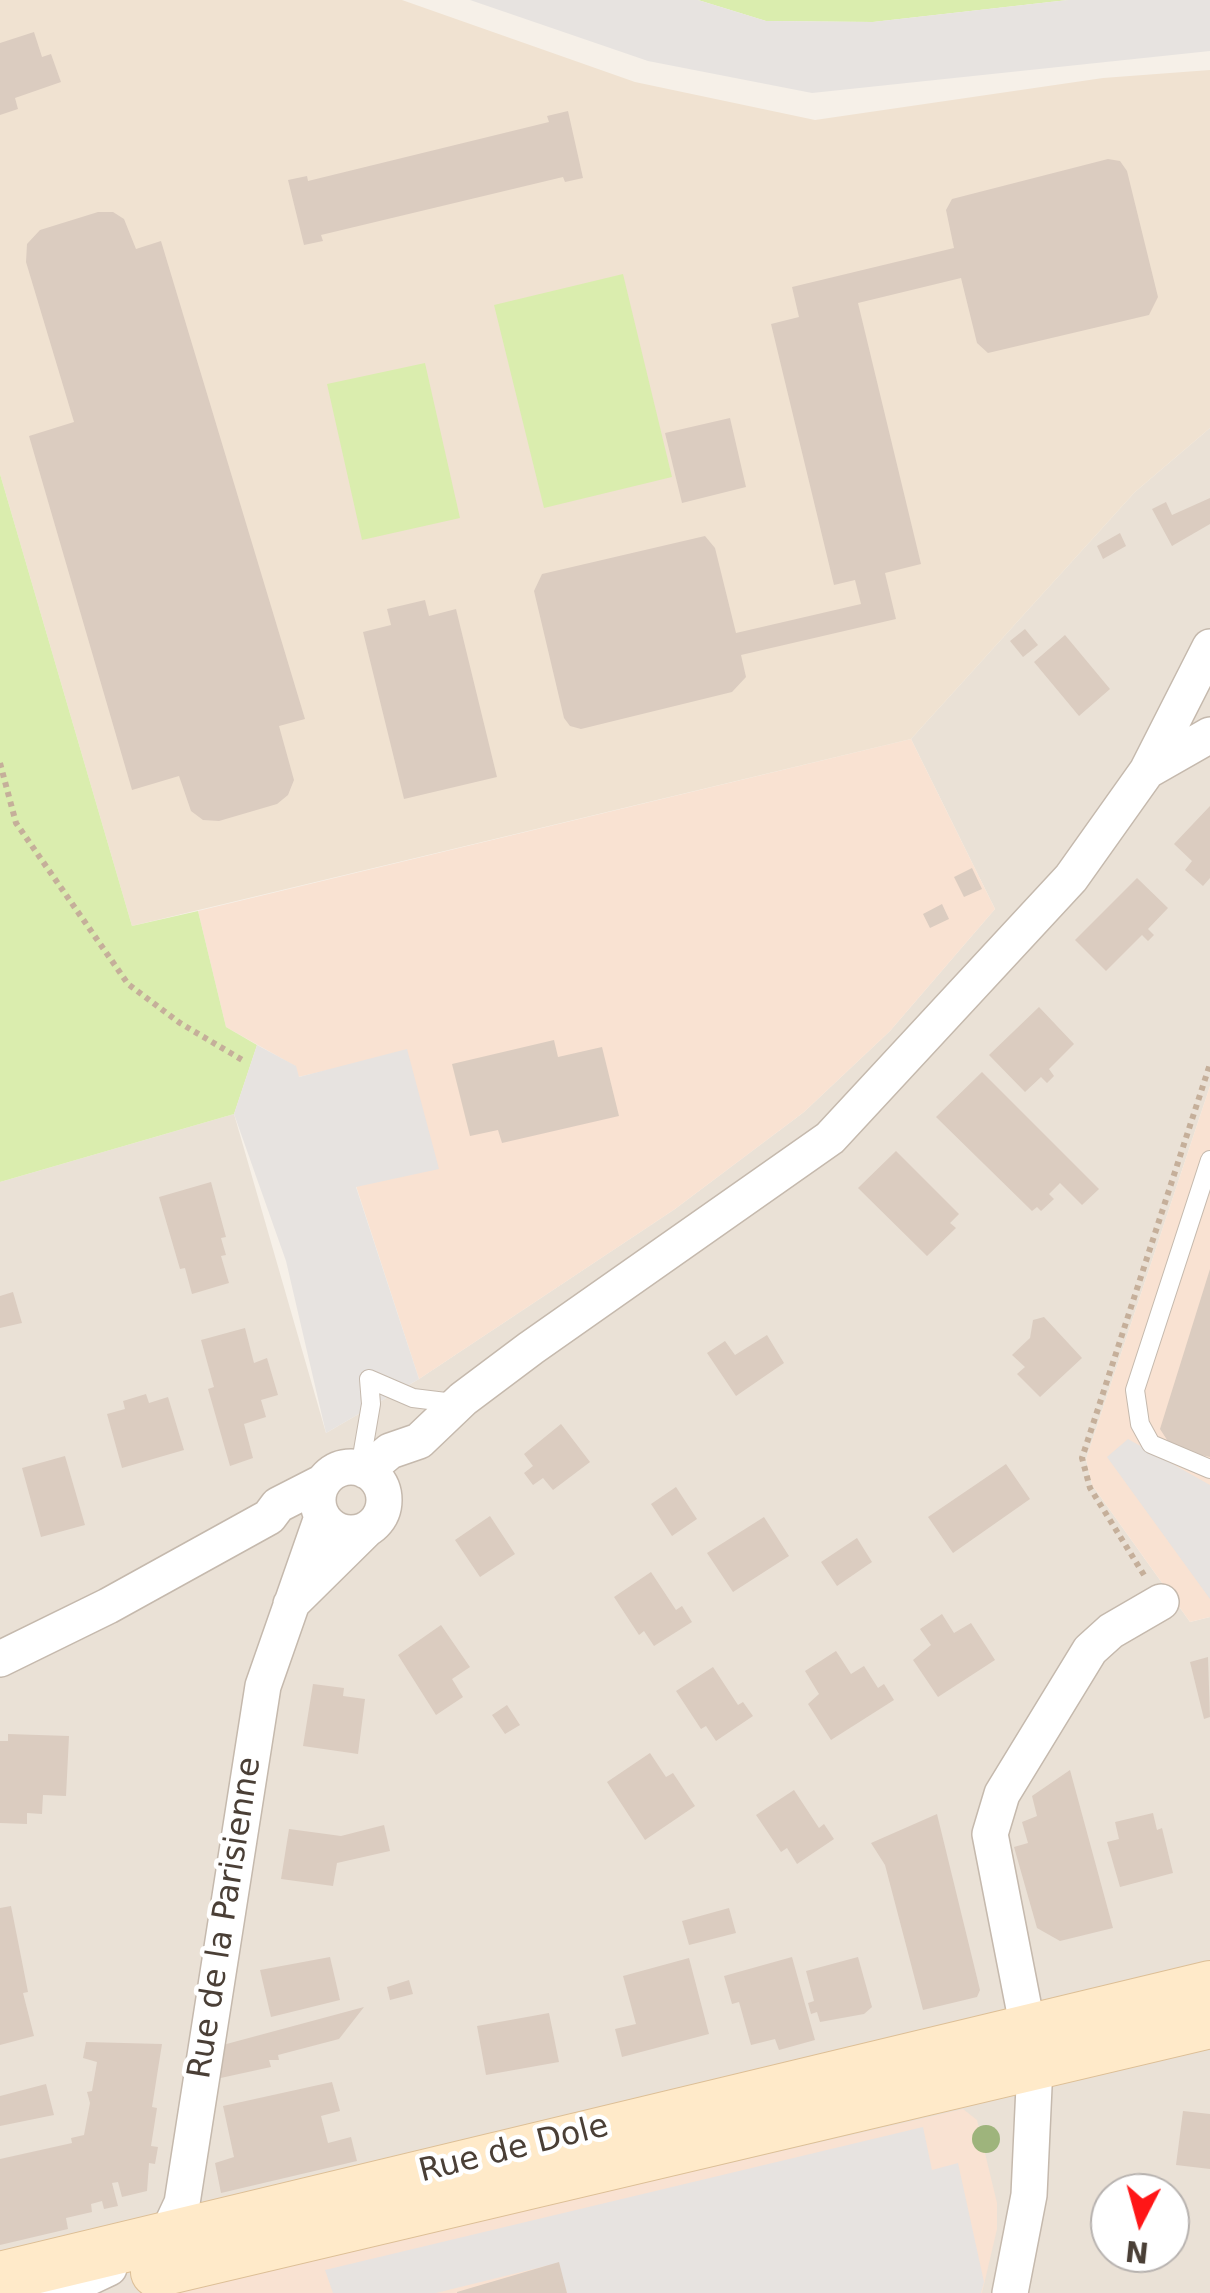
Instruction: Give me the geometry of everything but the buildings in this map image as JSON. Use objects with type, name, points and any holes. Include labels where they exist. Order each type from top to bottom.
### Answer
[{"type":"main road","name":"Rue de Dole","points":[[0,2277],[61,2283],[1032,2046],[1210,1986]]},
{"type":"main road","name":"Rue de Dole","points":[[61,2283],[172,2234],[1032,2046],[1210,2023]]},
{"type":"street","points":[[0,1659],[269,1518],[321,1504],[339,1469],[363,1470],[390,1452],[419,1441],[460,1402],[830,1138],[1071,878],[1147,771],[1210,648]]},
{"type":"street","points":[[1147,771],[1210,735]]},
{"type":"street","name":"Rue de la Parisienne","points":[[290,1605],[374,1521],[400,1488],[419,1441]]},
{"type":"street","points":[[321,1504],[344,1533],[374,1521],[383,1491],[363,1470]]},
{"type":"street","name":"Rue de la Parisienne","points":[[172,2234],[182,2203],[263,1686],[321,1504]]},
{"type":"street","points":[[1010,2293],[1029,2195],[1032,2046],[990,1834],[998,1807],[1090,1650],[1111,1631],[1161,1602]]},
{"type":"street","points":[[0,2292],[38,2283],[61,2283]]},
{"type":"lane","points":[[1210,1160],[1136,1390],[1140,1424],[1151,1444],[1210,1469]]},
{"type":"lane","points":[[363,1470],[371,1404],[369,1379],[412,1398],[460,1402]]},
{"type":"path","points":[[0,763],[16,823],[128,984],[180,1023],[244,1061]]},
{"type":"shaded area","points":[[0,0],[402,0],[635,82],[815,120],[1103,78],[1210,70],[1210,428],[1135,492],[911,739],[132,926],[0,474]]},
{"type":"shaded area","points":[[470,0],[698,0],[766,21],[873,22],[1068,0],[1210,0],[1210,51],[812,93],[648,61]]},
{"type":"shaded area","points":[[1210,428],[1210,1086],[1086,1459],[1092,1485],[1190,1622],[1210,1617],[1210,2293],[0,2293],[0,1182],[234,1114],[326,1433],[419,1379],[675,1209],[804,1112],[890,1031],[995,909],[911,739],[1135,492]]},
{"type":"shaded area","points":[[911,739],[995,909],[890,1031],[804,1112],[675,1209],[419,1379],[356,1186],[329,1070],[298,1077],[295,1066],[226,1027],[198,911]]},
{"type":"shaded area","points":[[257,1045],[296,1066],[299,1077],[407,1049],[439,1169],[356,1187],[419,1379],[326,1433],[286,1261],[234,1114]]},
{"type":"shaded area","points":[[1210,1086],[1210,1617],[1190,1622],[1092,1485],[1086,1459]]},
{"type":"shaded area","points":[[1128,1439],[1210,1485],[1210,1599],[1107,1457]]},
{"type":"shaded area","points":[[963,2109],[977,2120],[997,2203],[997,2229],[982,2293],[170,2293]]},
{"type":"shaded area","points":[[923,2127],[932,2170],[958,2163],[984,2282],[981,2293],[567,2293],[558,2263],[436,2293],[333,2293],[325,2270]]},
{"type":"green space","points":[[698,0],[1068,0],[873,22],[766,21]]},
{"type":"green space","points":[[623,274],[672,477],[544,508],[494,305]]},
{"type":"green space","points":[[425,363],[460,518],[362,540],[327,384]]},
{"type":"green space","points":[[0,474],[132,926],[198,911],[226,1027],[257,1045],[234,1114],[0,1182]]}]
